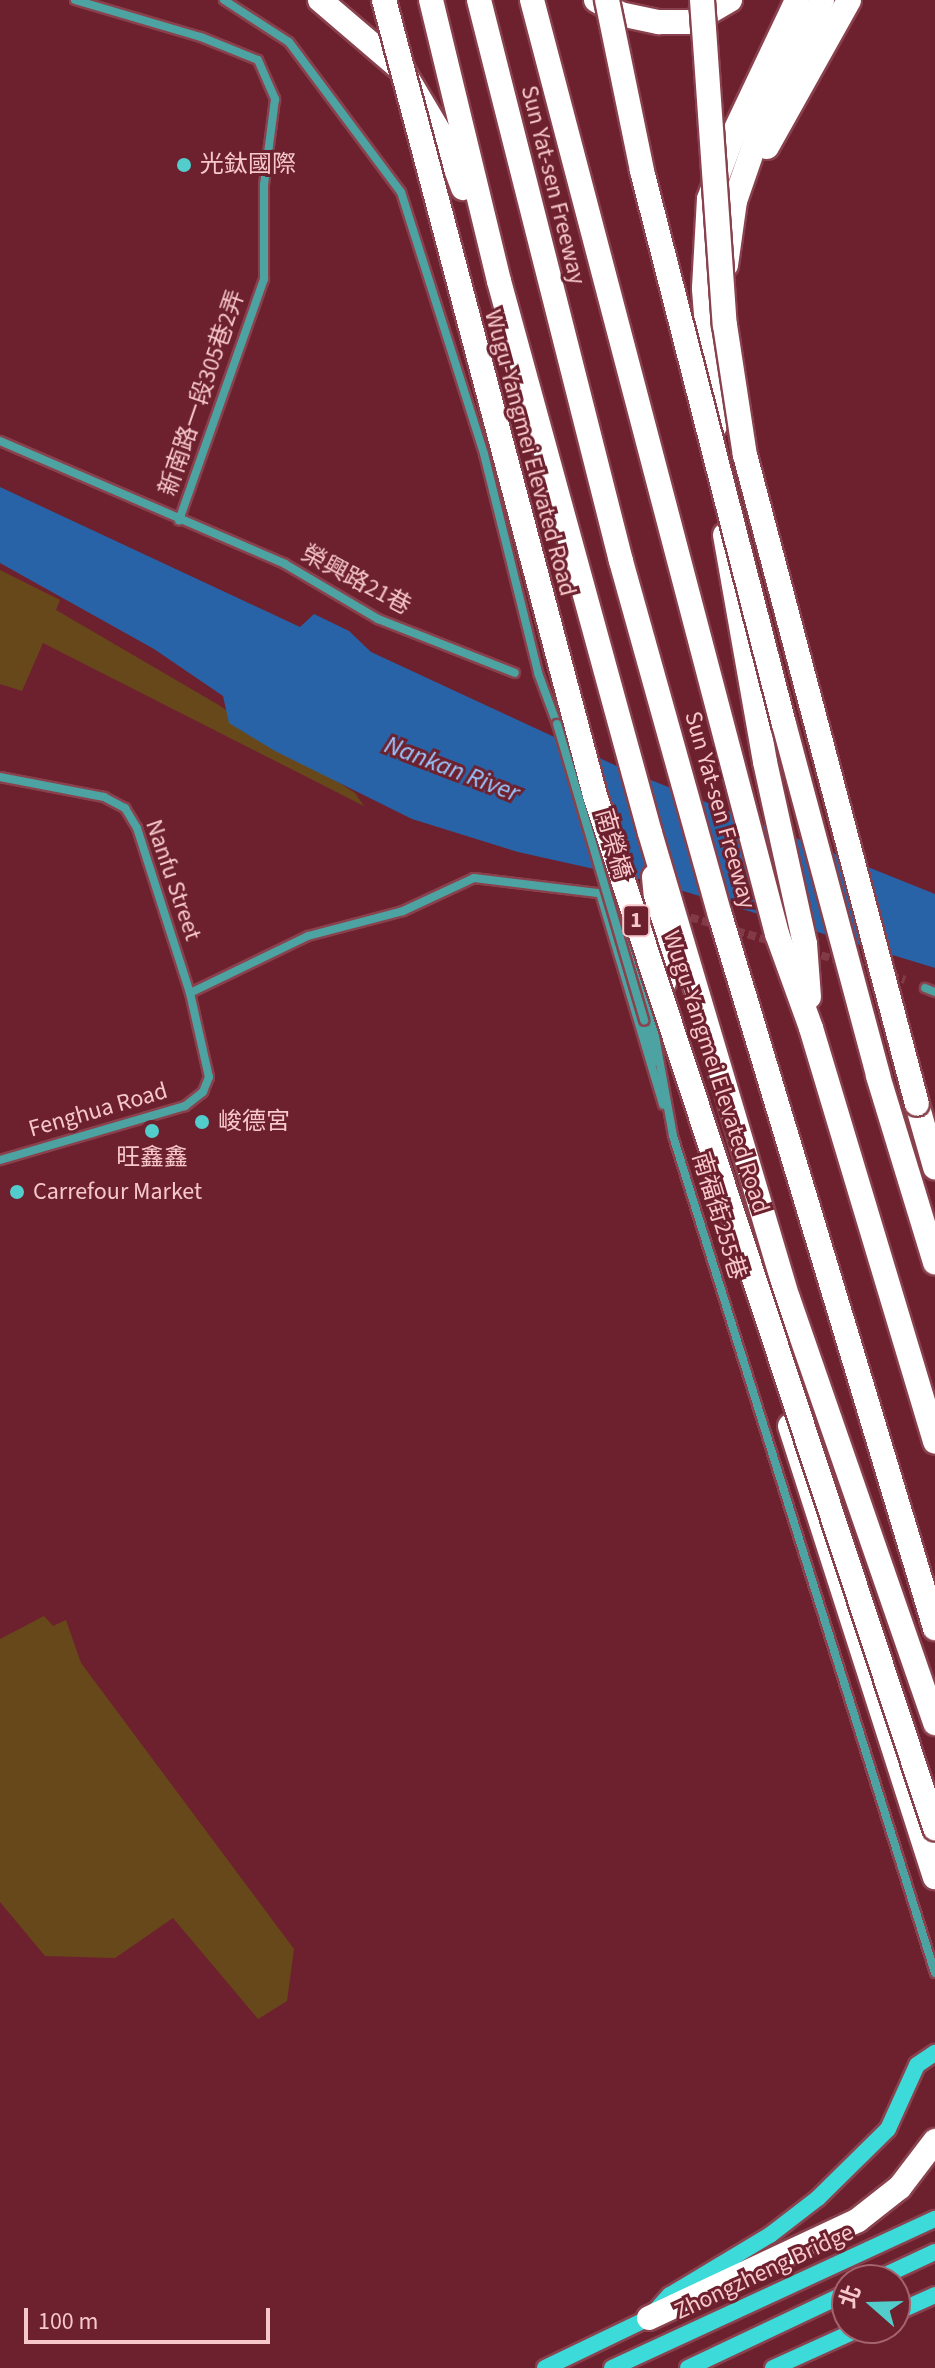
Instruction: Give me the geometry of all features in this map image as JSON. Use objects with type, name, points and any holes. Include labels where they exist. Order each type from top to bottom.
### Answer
[{"type":"highway","points":[[320,0],[371,38],[403,71],[424,103],[447,145],[499,281]]},
{"type":"highway","name":"Wugu-Yangmei Elevated Road","points":[[384,0],[595,795],[935,1828]]},
{"type":"highway","points":[[431,0],[499,281],[650,833],[665,904],[788,1298],[935,1723]]},
{"type":"highway","name":"Sun Yat-sen Freeway","points":[[479,0],[586,435],[720,915],[935,1628]]},
{"type":"highway","name":"Sun Yat-sen Freeway","points":[[532,0],[777,934],[811,1028],[935,1442]]},
{"type":"highway","points":[[596,0],[620,14],[670,22],[692,22],[730,0]]},
{"type":"highway","points":[[607,0],[642,171],[784,724],[878,1076],[935,1263]]},
{"type":"highway","points":[[702,0],[725,325],[745,455],[935,1167]]},
{"type":"highway","points":[[797,0],[733,135],[709,199],[704,288],[725,537],[774,807],[805,944],[811,1028]]},
{"type":"highway","points":[[713,407],[735,201],[760,129],[822,0]]},
{"type":"highway","points":[[735,201],[849,0]]},
{"type":"highway","points":[[665,904],[661,971],[741,1274],[935,1877]]},
{"type":"highway","points":[[649,2318],[858,2220],[900,2187],[935,2141]]},
{"type":"street","name":"新南路一段305巷2弄","points":[[75,0],[201,37],[258,60],[275,99],[264,185],[264,279],[179,520]]},
{"type":"street","name":"南榮橋","points":[[224,0],[289,42],[401,192],[484,454],[538,673],[557,724],[644,1020],[673,1136]]},
{"type":"street","name":"榮興路21巷","points":[[0,441],[75,469],[179,520],[285,564],[378,619],[515,673]]},
{"type":"street","name":"Nanfu Street","points":[[0,777],[104,797],[125,808],[137,828],[190,993],[209,1077],[203,1092]]},
{"type":"street","points":[[190,993],[308,936],[403,911],[474,878],[600,893],[673,1136]]},
{"type":"street","name":"南福街255巷","points":[[600,893],[614,895],[652,1020],[673,1136],[935,1973]]},
{"type":"street","points":[[925,988],[935,992]]},
{"type":"street","name":"Fenghua Road","points":[[0,1160],[185,1106],[203,1092]]},
{"type":"street","points":[[545,2368],[649,2318],[670,2295],[770,2235],[851,2170],[888,2129],[917,2065],[935,2053]]},
{"type":"street","name":"Zhongzheng Bridge","points":[[612,2368],[935,2219]]},
{"type":"street","points":[[909,2264],[935,2252]]},
{"type":"street","points":[[911,2306],[935,2295]]},
{"type":"street","points":[[688,2368],[831,2301]]},
{"type":"street","points":[[773,2368],[831,2342]]},
{"type":"shaded area","points":[[0,570],[60,600],[56,610],[217,704],[355,793],[364,806],[43,643],[22,691],[0,684]]},
{"type":"shaded area","points":[[44,1616],[53,1626],[66,1620],[81,1663],[294,1949],[287,2001],[258,2019],[173,1918],[115,1958],[45,1956],[0,1902],[0,1639]]},
{"type":"water","name":"Nankan River","points":[[0,487],[300,627],[314,614],[349,631],[371,652],[621,768],[935,894],[935,968],[657,883],[518,852],[412,819],[275,751],[229,723],[223,696],[154,649],[0,563]]},
{"type":"tunnel","points":[[679,914],[774,942]]},
{"type":"tunnel","points":[[810,952],[905,980]]},
{"type":"place","name":"光鈦國際","points":[[184,165]]},
{"type":"place","name":"峻德宮","points":[[202,1122]]},
{"type":"place","name":"旺鑫鑫","points":[[152,1131]]},
{"type":"place","name":"Carrefour Market","points":[[17,1192]]}]
